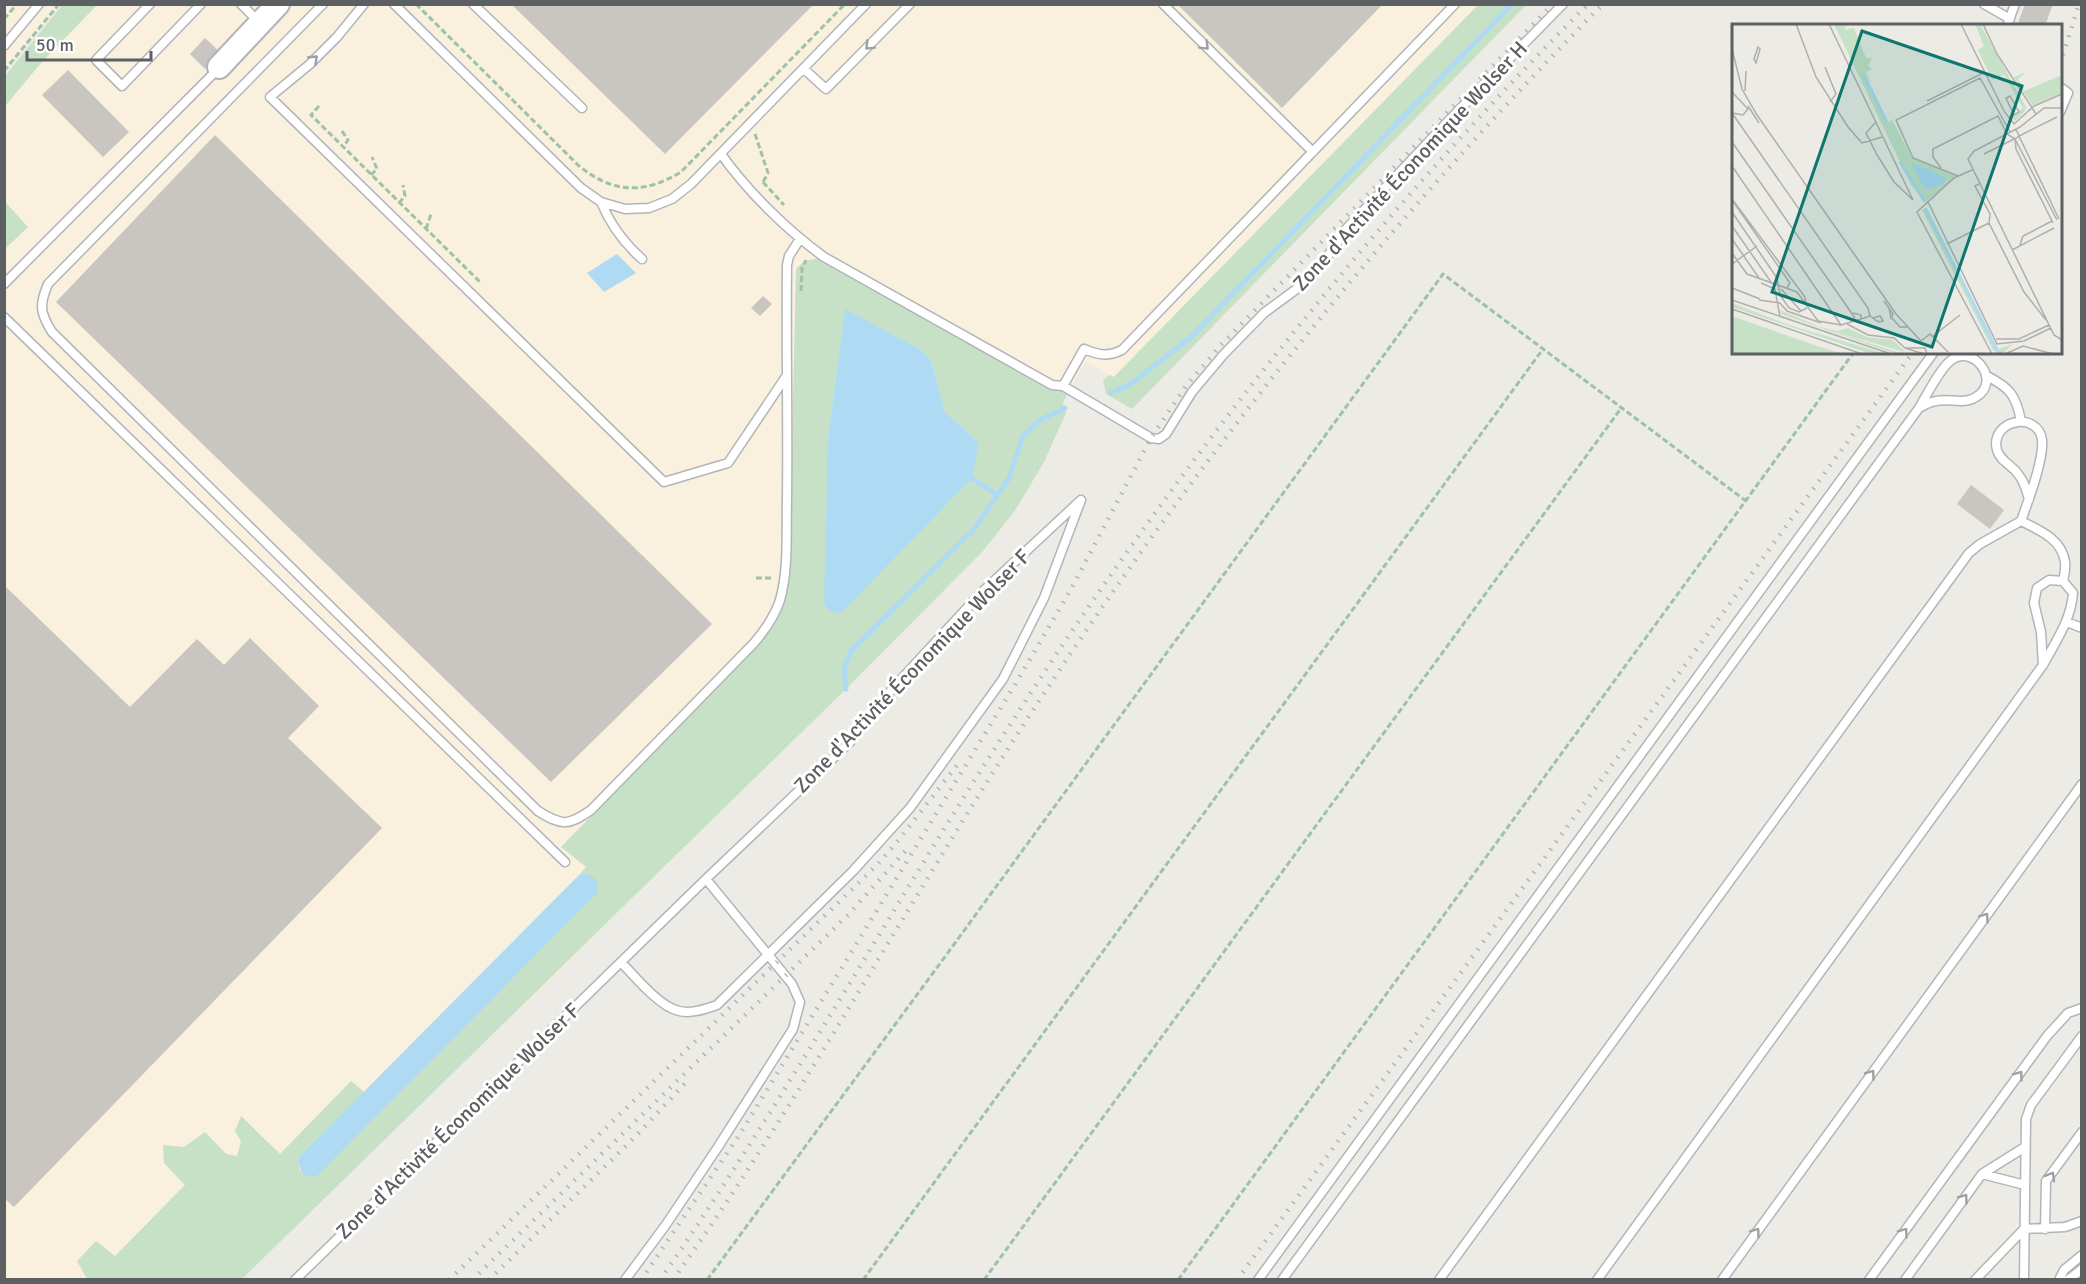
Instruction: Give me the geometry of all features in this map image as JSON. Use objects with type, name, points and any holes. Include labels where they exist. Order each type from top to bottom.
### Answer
[{"type":"main road","points":[[219,67],[278,4]]},
{"type":"lane","points":[[4,46],[39,4]]},
{"type":"lane","points":[[150,4],[96,60],[122,86],[201,4]]},
{"type":"lane","points":[[241,4],[260,24]]},
{"type":"lane","points":[[323,4],[48,284],[41,300],[43,318],[52,332],[504,778],[538,811],[555,822],[575,821],[591,810],[737,661],[769,624],[779,602],[785,578],[788,428],[787,265],[789,256],[800,239]]},
{"type":"lane","points":[[364,4],[337,37],[310,64],[270,97],[664,482],[729,463],[786,378]]},
{"type":"lane","points":[[394,4],[581,188],[601,202],[625,209],[649,208],[672,199],[692,184],[866,4]]},
{"type":"lane","points":[[473,4],[582,108]]},
{"type":"lane","points":[[804,69],[826,89],[910,4]]},
{"type":"lane","points":[[1163,4],[1313,152]]},
{"type":"lane","points":[[1066,388],[1084,349],[1093,353],[1111,355],[1122,350],[1455,4]]},
{"type":"lane","name":"Zone d'Activité Économique Wolser H","points":[[721,154],[800,239],[824,257],[1052,385],[1066,388],[1150,438],[1159,439],[1166,434],[1192,392],[1224,354],[1264,313],[1317,272],[1346,230],[1563,4]]},
{"type":"lane","points":[[1984,4],[2009,22],[2015,4]]},
{"type":"lane","points":[[4,284],[219,67]]},
{"type":"lane","points":[[2062,88],[2068,93],[2062,109]]},
{"type":"lane","points":[[601,202],[606,215],[627,246],[642,259]]},
{"type":"lane","points":[[4,317],[564,862]]},
{"type":"lane","points":[[1258,1280],[1933,354]]},
{"type":"lane","points":[[1282,1280],[1919,408],[1948,363],[1963,356],[1981,357],[1987,376],[1982,393],[1974,399],[1934,401],[1919,408]]},
{"type":"lane","points":[[1987,376],[2006,387],[2017,402],[2021,421]]},
{"type":"lane","points":[[1439,1280],[1949,579],[1980,544],[2021,521],[2029,499],[2036,473],[2042,439],[2034,426],[2021,421],[2007,424],[1997,436],[1997,450],[2004,463],[2017,472],[2025,484],[2029,499]]},
{"type":"lane","name":"Zone d'Activité Économique Wolser F","points":[[295,1280],[706,879],[849,742],[893,688],[972,602],[1081,500],[1044,598],[1003,679],[910,808],[853,871],[717,1005],[700,1011],[679,1011],[656,998],[621,962]]},
{"type":"lane","points":[[2021,521],[2043,532],[2058,544],[2065,562],[2063,581]]},
{"type":"lane","points":[[1597,1280],[2043,665],[2067,622],[2072,608],[2073,593],[2063,581],[2049,579],[2037,588],[2034,603],[2041,632],[2043,665]]},
{"type":"lane","points":[[2067,622],[2082,628]]},
{"type":"lane","points":[[1722,1280],[2082,784]]},
{"type":"lane","points":[[625,1280],[718,1147],[793,1029],[800,1002],[792,984],[706,879]]},
{"type":"lane","points":[[1869,1280],[2047,1036],[2068,1014],[2082,1008]]},
{"type":"lane","points":[[2024,1280],[2026,1119],[2031,1104],[2082,1036]]},
{"type":"lane","points":[[2045,1229],[2046,1181],[2082,1132]]},
{"type":"lane","points":[[1905,1280],[1982,1174],[2025,1147]]},
{"type":"lane","points":[[1982,1174],[2025,1185]]},
{"type":"lane","points":[[1976,1280],[2024,1229],[2065,1227],[2082,1221]]},
{"type":"lane","points":[[2059,1280],[2064,1270],[2082,1255]]},
{"type":"lane","points":[[2068,1280],[2082,1269]]},
{"type":"path","points":[[4,19],[17,4]]},
{"type":"path","points":[[4,71],[59,4]]},
{"type":"path","points":[[416,4],[579,166],[594,177],[611,185],[629,188],[665,182],[681,172],[845,4]]},
{"type":"path","points":[[738,114],[756,135],[768,173],[764,182],[753,191]]},
{"type":"path","points":[[342,131],[348,140],[343,147]]},
{"type":"path","points":[[371,175],[377,169],[372,157]]},
{"type":"path","points":[[399,203],[405,196],[403,185]]},
{"type":"path","points":[[426,229],[431,214]]},
{"type":"path","points":[[707,1280],[1443,274],[1746,501]]},
{"type":"path","points":[[863,1280],[1543,349]]},
{"type":"path","points":[[1178,1280],[1853,354]]},
{"type":"path","points":[[984,1280],[1622,407]]},
{"type":"shaded area","points":[[5,5],[59,5],[5,71]]},
{"type":"shaded area","points":[[97,5],[1478,5],[1113,377],[1086,362],[1069,390],[824,257],[805,261],[799,265],[796,269],[789,578],[783,603],[772,627],[759,645],[561,847],[587,868],[580,875],[592,876],[364,1092],[352,1081],[280,1154],[241,1116],[235,1131],[241,1141],[238,1157],[227,1154],[205,1132],[164,1163],[185,1185],[115,1256],[95,1242],[77,1261],[87,1279],[5,1279],[4,248],[27,227],[5,202],[5,106],[41,63]]},
{"type":"green space","points":[[63,4],[97,5],[41,63],[5,106],[5,76]]},
{"type":"green space","points":[[1478,5],[1526,5],[1132,409],[1106,394],[1103,380],[1110,375],[1114,377]]},
{"type":"green space","points":[[5,202],[28,227],[5,249]]},
{"type":"green space","points":[[824,257],[1069,390],[1063,403],[1066,413],[1044,462],[1014,512],[982,552],[846,689],[242,1279],[87,1279],[77,1261],[96,1241],[115,1256],[185,1185],[164,1163],[163,1145],[184,1147],[205,1132],[226,1154],[237,1156],[241,1141],[235,1131],[241,1116],[280,1154],[351,1081],[364,1092],[299,1157],[300,1171],[586,874],[579,875],[586,867],[561,847],[759,645],[778,613],[789,578],[796,269],[805,261]],"holes":[[[845,310],[921,350],[931,361],[945,412],[979,443],[828,438]]]},
{"type":"water","points":[[617,254],[636,273],[604,292],[587,273]]},
{"type":"water","points":[[845,309],[921,350],[931,361],[945,412],[979,443],[972,478],[844,610],[836,613],[828,610],[824,603],[828,438]]},
{"type":"water","points":[[586,874],[596,881],[597,893],[318,1175],[311,1177],[304,1175],[298,1164],[299,1157],[579,875]]},
{"type":"building","points":[[511,4],[814,4],[665,154]]},
{"type":"building","points":[[1177,4],[1383,4],[1282,108]]},
{"type":"building","points":[[2025,4],[2053,4],[2046,24],[2018,24]]},
{"type":"building","points":[[205,38],[221,53],[205,69],[190,54]]},
{"type":"building","points":[[68,70],[129,132],[103,157],[42,95]]},
{"type":"building","points":[[215,135],[712,624],[551,782],[56,302]]},
{"type":"building","points":[[763,296],[772,304],[760,316],[751,308]]},
{"type":"building","points":[[1971,485],[2004,510],[1990,529],[1957,504]]},
{"type":"building","points":[[4,585],[130,707],[197,639],[224,665],[250,638],[319,706],[288,738],[382,828],[14,1207],[4,1198]]},
{"type":"waterway","points":[[1111,393],[1132,383],[1191,337],[1512,4]]},
{"type":"waterway","points":[[846,689],[844,668],[851,651],[975,528],[1009,478],[1023,436],[1040,420],[1065,408]]},
{"type":"waterway","points":[[972,478],[997,495]]},
{"type":"railway","points":[[641,1280],[740,1134],[1016,683],[1070,591],[1151,438],[1186,386],[1220,346],[1553,4]]},
{"type":"railway","points":[[660,1280],[803,1060],[986,762],[1034,688],[1159,507],[1225,419],[1364,247],[1511,83],[1588,4]]},
{"type":"railway","points":[[673,1280],[769,1136],[950,841],[1043,695],[1170,512],[1237,423],[1377,250],[1526,84],[1603,4]]},
{"type":"railway","points":[[2062,58],[2079,4]]},
{"type":"railway","points":[[1237,1280],[1912,354]]},
{"type":"railway","points":[[449,1280],[878,864],[958,764]]},
{"type":"railway","points":[[472,1280],[848,915],[907,849]]},
{"type":"railway","points":[[489,1280],[636,1136],[689,1079]]}]
